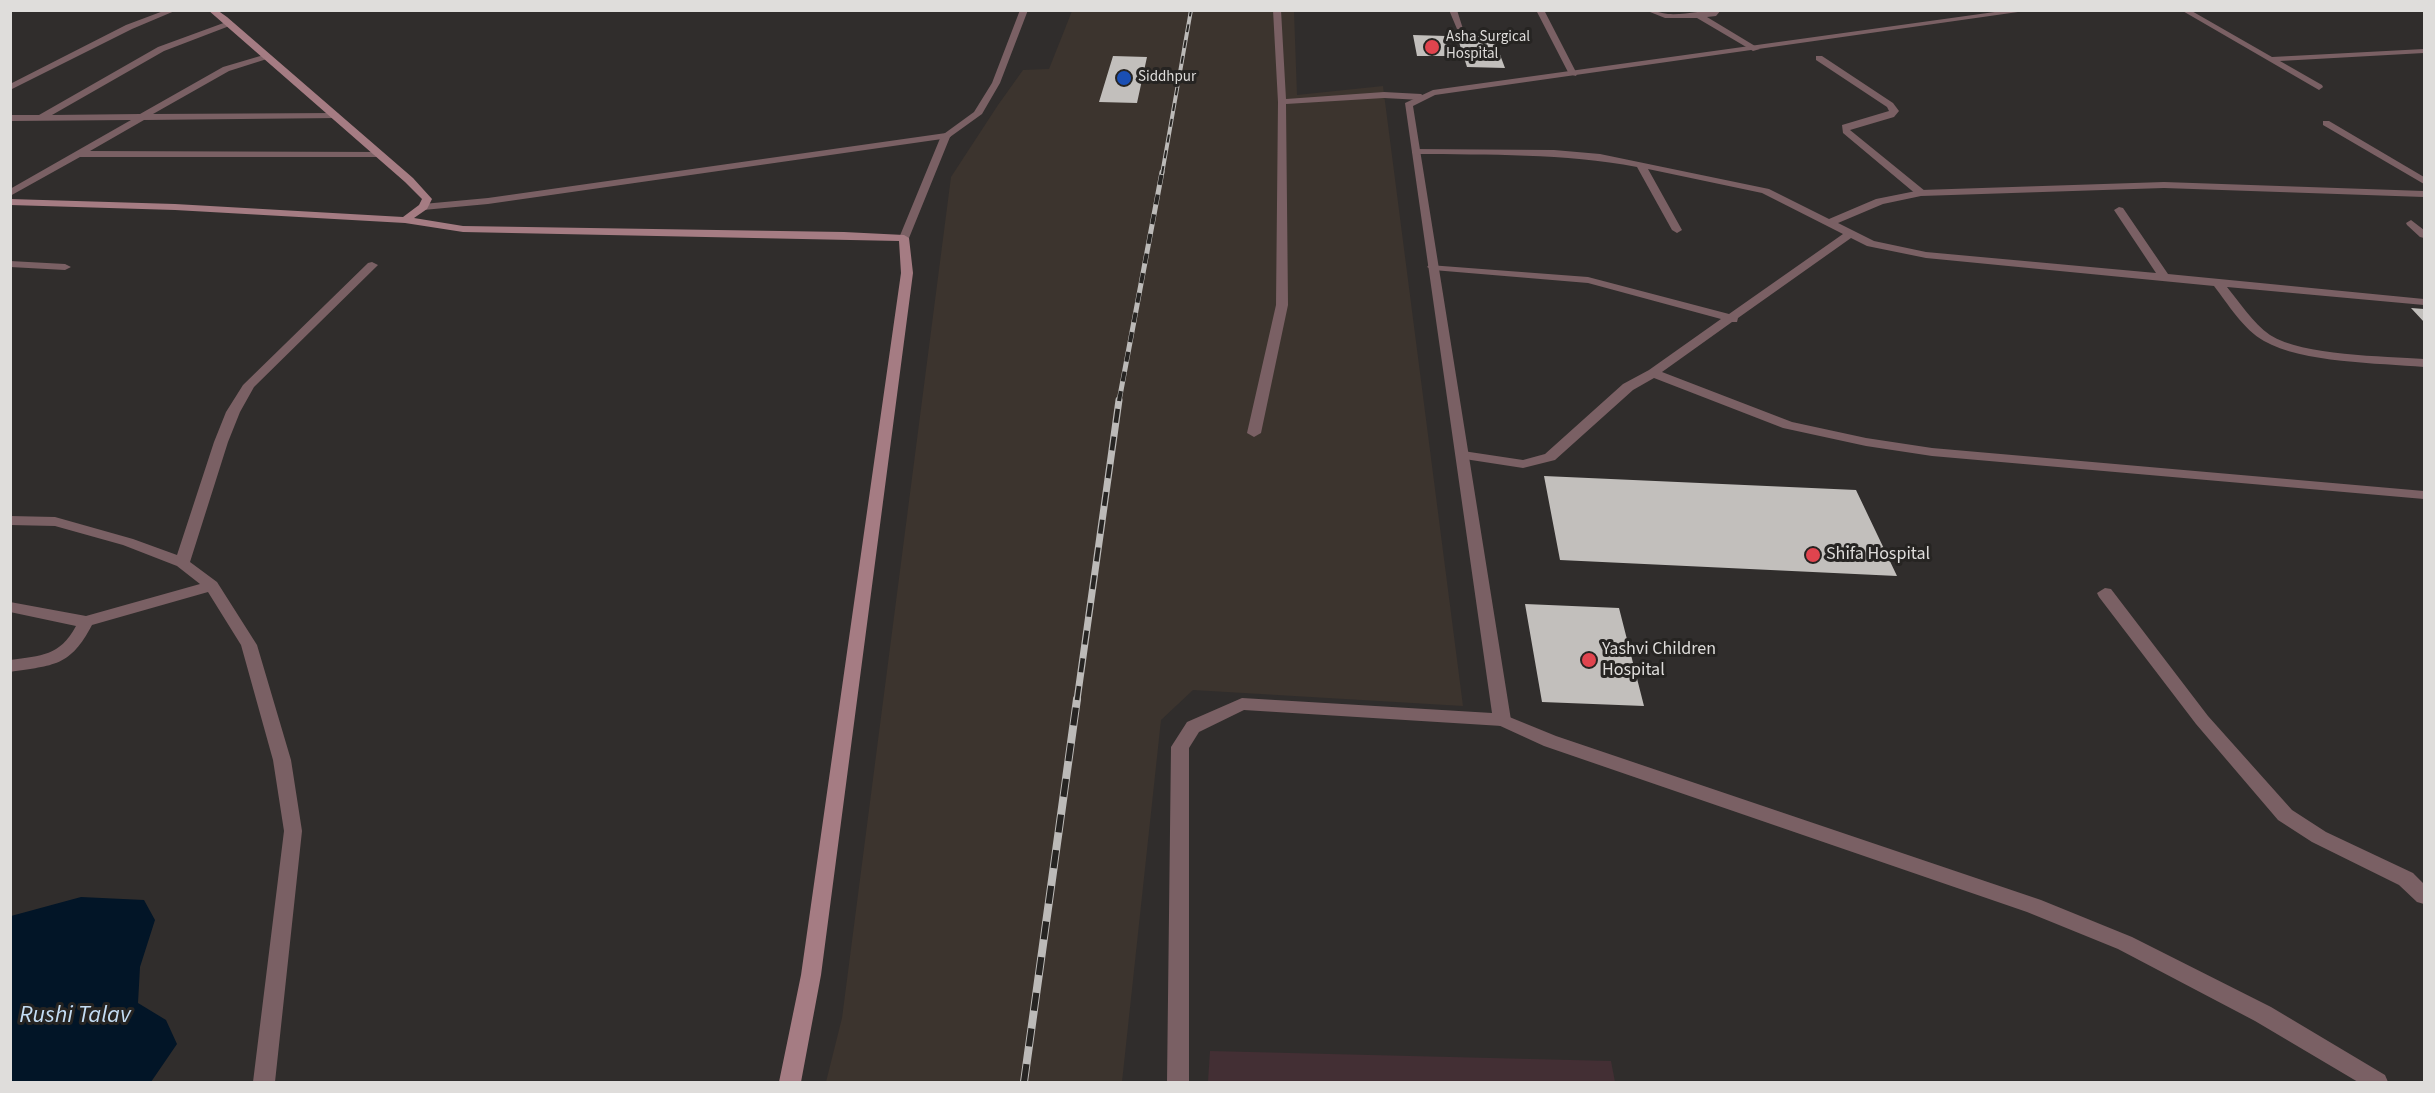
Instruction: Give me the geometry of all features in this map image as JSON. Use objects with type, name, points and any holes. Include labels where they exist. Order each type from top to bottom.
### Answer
[{"type":"main road","points":[[211,10],[229,23],[410,180],[427,199],[423,207],[405,220]]},
{"type":"main road","points":[[10,202],[175,207],[405,220],[463,229],[904,238],[907,273],[904,297],[811,975],[790,1083]]},
{"type":"street","points":[[10,88],[129,27],[174,10]]},
{"type":"street","points":[[423,207],[488,201],[946,136],[977,114],[996,82],[1024,10]]},
{"type":"street","points":[[1254,433],[1282,305],[1282,102],[1277,10]]},
{"type":"street","points":[[1453,10],[1460,27]]},
{"type":"street","points":[[1540,10],[1573,74]]},
{"type":"street","points":[[1648,10],[1665,16],[1699,16],[1713,14],[1718,10]]},
{"type":"street","points":[[1502,720],[1408,105],[1433,93],[2030,10]]},
{"type":"street","points":[[2184,10],[2319,87]]},
{"type":"street","points":[[1699,16],[1755,49]]},
{"type":"street","points":[[41,118],[161,49],[229,23]]},
{"type":"street","points":[[2273,59],[2424,51]]},
{"type":"street","points":[[10,193],[226,69],[267,56]]},
{"type":"street","points":[[1819,58],[1894,111],[1891,115],[1845,127],[1846,131],[1921,193]]},
{"type":"street","points":[[1282,102],[1384,95],[1421,97]]},
{"type":"street","points":[[10,118],[336,116]]},
{"type":"street","points":[[2326,123],[2424,180]]},
{"type":"street","points":[[904,238],[946,136]]},
{"type":"street","points":[[1415,151],[1554,153],[1600,157],[1640,164],[1765,191],[1871,244],[1926,255],[2424,302]]},
{"type":"street","points":[[76,154],[380,155]]},
{"type":"street","points":[[1640,164],[1677,230]]},
{"type":"street","points":[[1827,224],[1880,201],[1921,193],[2164,185],[2424,194]]},
{"type":"street","points":[[2119,210],[2165,278]]},
{"type":"street","points":[[2411,223],[2424,235]]},
{"type":"street","points":[[1462,455],[1523,464],[1551,457],[1628,387],[1653,373],[1732,319],[1850,234]]},
{"type":"street","points":[[10,264],[65,267]]},
{"type":"street","points":[[182,563],[221,442],[233,412],[249,385],[372,265]]},
{"type":"street","points":[[1433,267],[1588,280],[1732,319]]},
{"type":"street","points":[[2218,283],[2264,337],[2278,344],[2300,350],[2424,363]]},
{"type":"street","points":[[1653,373],[1788,425],[1866,442],[1932,452],[2424,495]]},
{"type":"street","points":[[10,520],[56,522],[128,542],[182,563],[212,586],[249,645],[282,760],[293,831],[264,1083]]},
{"type":"street","points":[[10,607],[86,621],[212,586]]},
{"type":"street","points":[[2105,593],[2202,720],[2284,815],[2319,837],[2406,879],[2424,896]]},
{"type":"street","points":[[10,666],[56,658],[66,653],[75,644],[86,621]]},
{"type":"street","points":[[1178,1083],[1180,747],[1193,727],[1242,704],[1502,720],[1550,741],[2034,906],[2115,939],[2263,1014],[2377,1083]]},
{"type":"shaded area","points":[[1072,11],[1294,11],[1297,95],[1383,86],[1463,706],[1193,690],[1161,720],[1122,1082],[826,1082],[842,1018],[951,177],[1023,70],[1049,69]]},
{"type":"shaded area","points":[[1210,1051],[1611,1061],[1615,1082],[1208,1082]]},
{"type":"water","name":"Rushi Talav","points":[[81,897],[144,900],[155,920],[140,967],[138,1003],[166,1020],[177,1044],[151,1082],[11,1082],[11,916]]},
{"type":"building","points":[[1413,35],[1446,36],[1451,56],[1417,56]]},
{"type":"building","points":[[1457,36],[1493,36],[1505,68],[1467,67]]},
{"type":"building","points":[[1113,56],[1147,57],[1137,103],[1099,102]]},
{"type":"building","points":[[2411,308],[2424,309],[2424,322]]},
{"type":"building","points":[[1544,476],[1856,490],[1897,576],[1560,560]]},
{"type":"building","points":[[1525,604],[1619,608],[1644,706],[1542,702]]},
{"type":"railway","points":[[1162,174],[1191,10]]},
{"type":"railway","points":[[1119,401],[1162,172]]},
{"type":"railway","points":[[1077,700],[1119,400]]},
{"type":"railway","points":[[1024,1082],[1077,699]]},
{"type":"place","name":"Asha Surgical Hospital","points":[[1432,47]]},
{"type":"place","name":"Siddhpur","points":[[1124,78]]},
{"type":"place","name":"Shifa Hospital","points":[[1813,555]]},
{"type":"place","name":"Yashvi Children Hospital","points":[[1589,660]]}]
